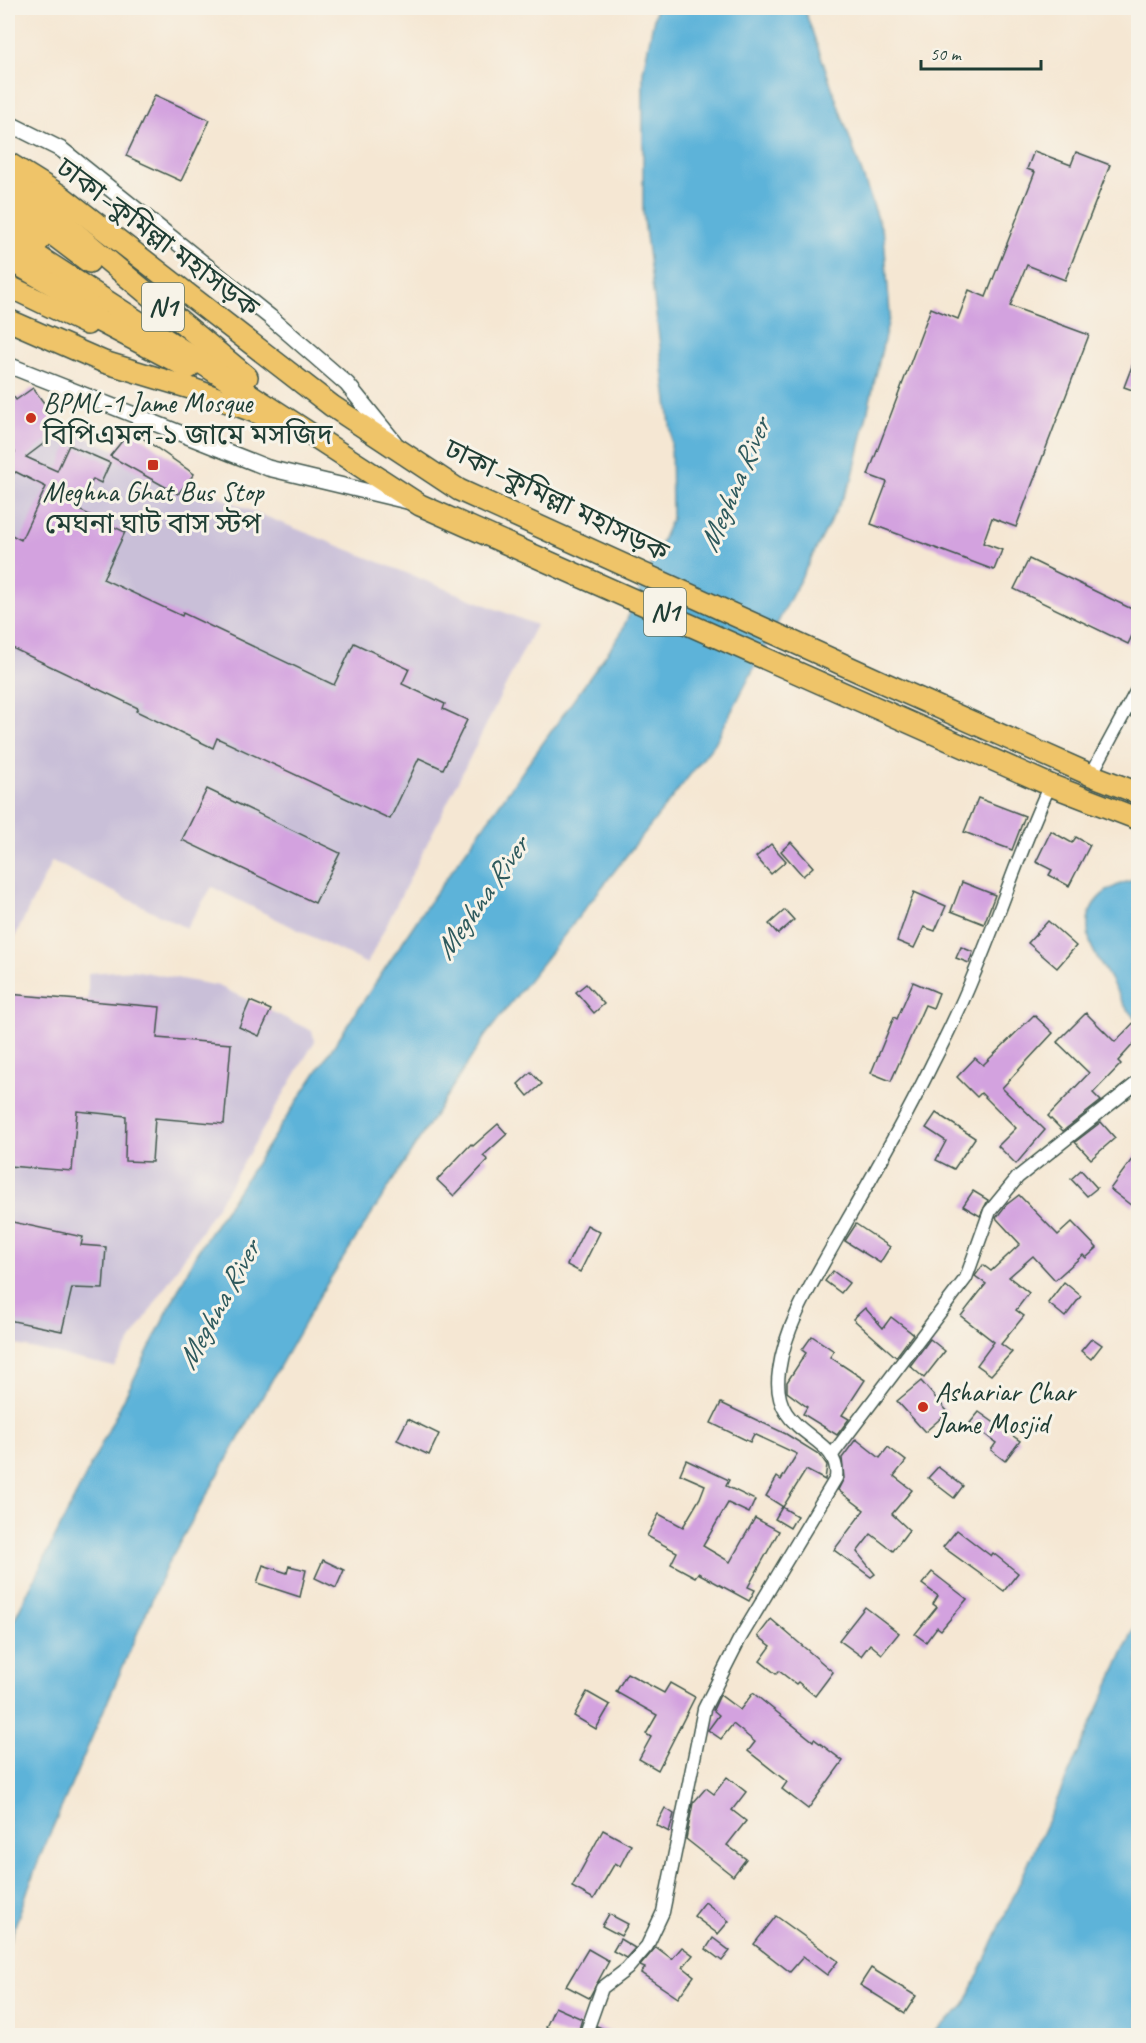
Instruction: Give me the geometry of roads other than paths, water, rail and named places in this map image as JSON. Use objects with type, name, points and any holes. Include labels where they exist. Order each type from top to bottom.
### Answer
[{"type":"highway","name":"ঢাকা–কুমিল্লা মহাসড়ক","points":[[8,163],[61,196],[332,406],[459,490],[886,684],[1091,775],[1138,793]]},
{"type":"highway","name":"ঢাকা–কুমিল্লা মহাসড়ক","points":[[8,186],[31,196],[314,434]]},
{"type":"highway","name":"ঢাকা–কুমিল্লা মহাসড়ক","points":[[8,205],[23,212],[314,434]]},
{"type":"highway","name":"ঢাকা–কুমিল্লা মহাসড়ক","points":[[8,221],[314,434]]},
{"type":"highway","name":"ঢাকা–কুমিল্লা মহাসড়ক","points":[[8,237],[420,504],[1050,785],[1138,819]]},
{"type":"highway","name":"ঢাকা–কুমিল্লা মহাসড়ক","points":[[8,259],[314,434]]},
{"type":"highway","name":"ঢাকা–কুমিল্লা মহাসড়ক","points":[[8,273],[314,434]]},
{"type":"highway","name":"ঢাকা–কুমিল্লা মহাসড়ক","points":[[8,286],[117,339],[190,388]]},
{"type":"highway","name":"ঢাকা–কুমিল্লা মহাসড়ক","points":[[8,304],[190,388]]},
{"type":"highway","name":"ঢাকা–কুমিল্লা মহাসড়ক","points":[[8,320],[104,362],[190,388],[314,434]]},
{"type":"street","points":[[8,123],[62,150],[270,316],[347,384],[408,458]]},
{"type":"street","points":[[8,366],[268,468],[420,504]]},
{"type":"street","points":[[1091,775],[1138,688]]},
{"type":"street","points":[[585,2036],[602,1988],[627,1969],[647,1946],[663,1912],[704,1709],[739,1640],[836,1478],[838,1468],[832,1455],[783,1412],[776,1390],[783,1348],[824,1263],[931,1066],[975,974],[1029,829],[1050,785]]},
{"type":"street","points":[[832,1455],[966,1278],[990,1211],[1018,1176],[1138,1082]]},
{"type":"water","name":"Meghna River","points":[[656,8],[804,8],[884,236],[890,314],[852,480],[715,743],[485,1036],[323,1290],[167,1565],[39,1859],[8,1945],[8,1632],[196,1254],[423,911],[620,635],[672,518],[671,432],[643,212],[643,72]]},
{"type":"water","points":[[1138,879],[1138,1020],[1126,1007],[1091,947],[1088,929],[1092,907],[1098,899],[1115,886]]},
{"type":"water","points":[[1138,1620],[1138,2035],[931,2035],[964,2006]]},
{"type":"place","name":"BPML-1 Jame Mosque বিপিএমল-১ জামে মসজিদ","points":[[31,418]]},
{"type":"place","name":"Meghna Ghat Bus Stop মেঘনা ঘাট বাস স্টপ","points":[[153,465]]},
{"type":"place","name":"Ashariar Char Jame Mosjid","points":[[923,1407]]}]
